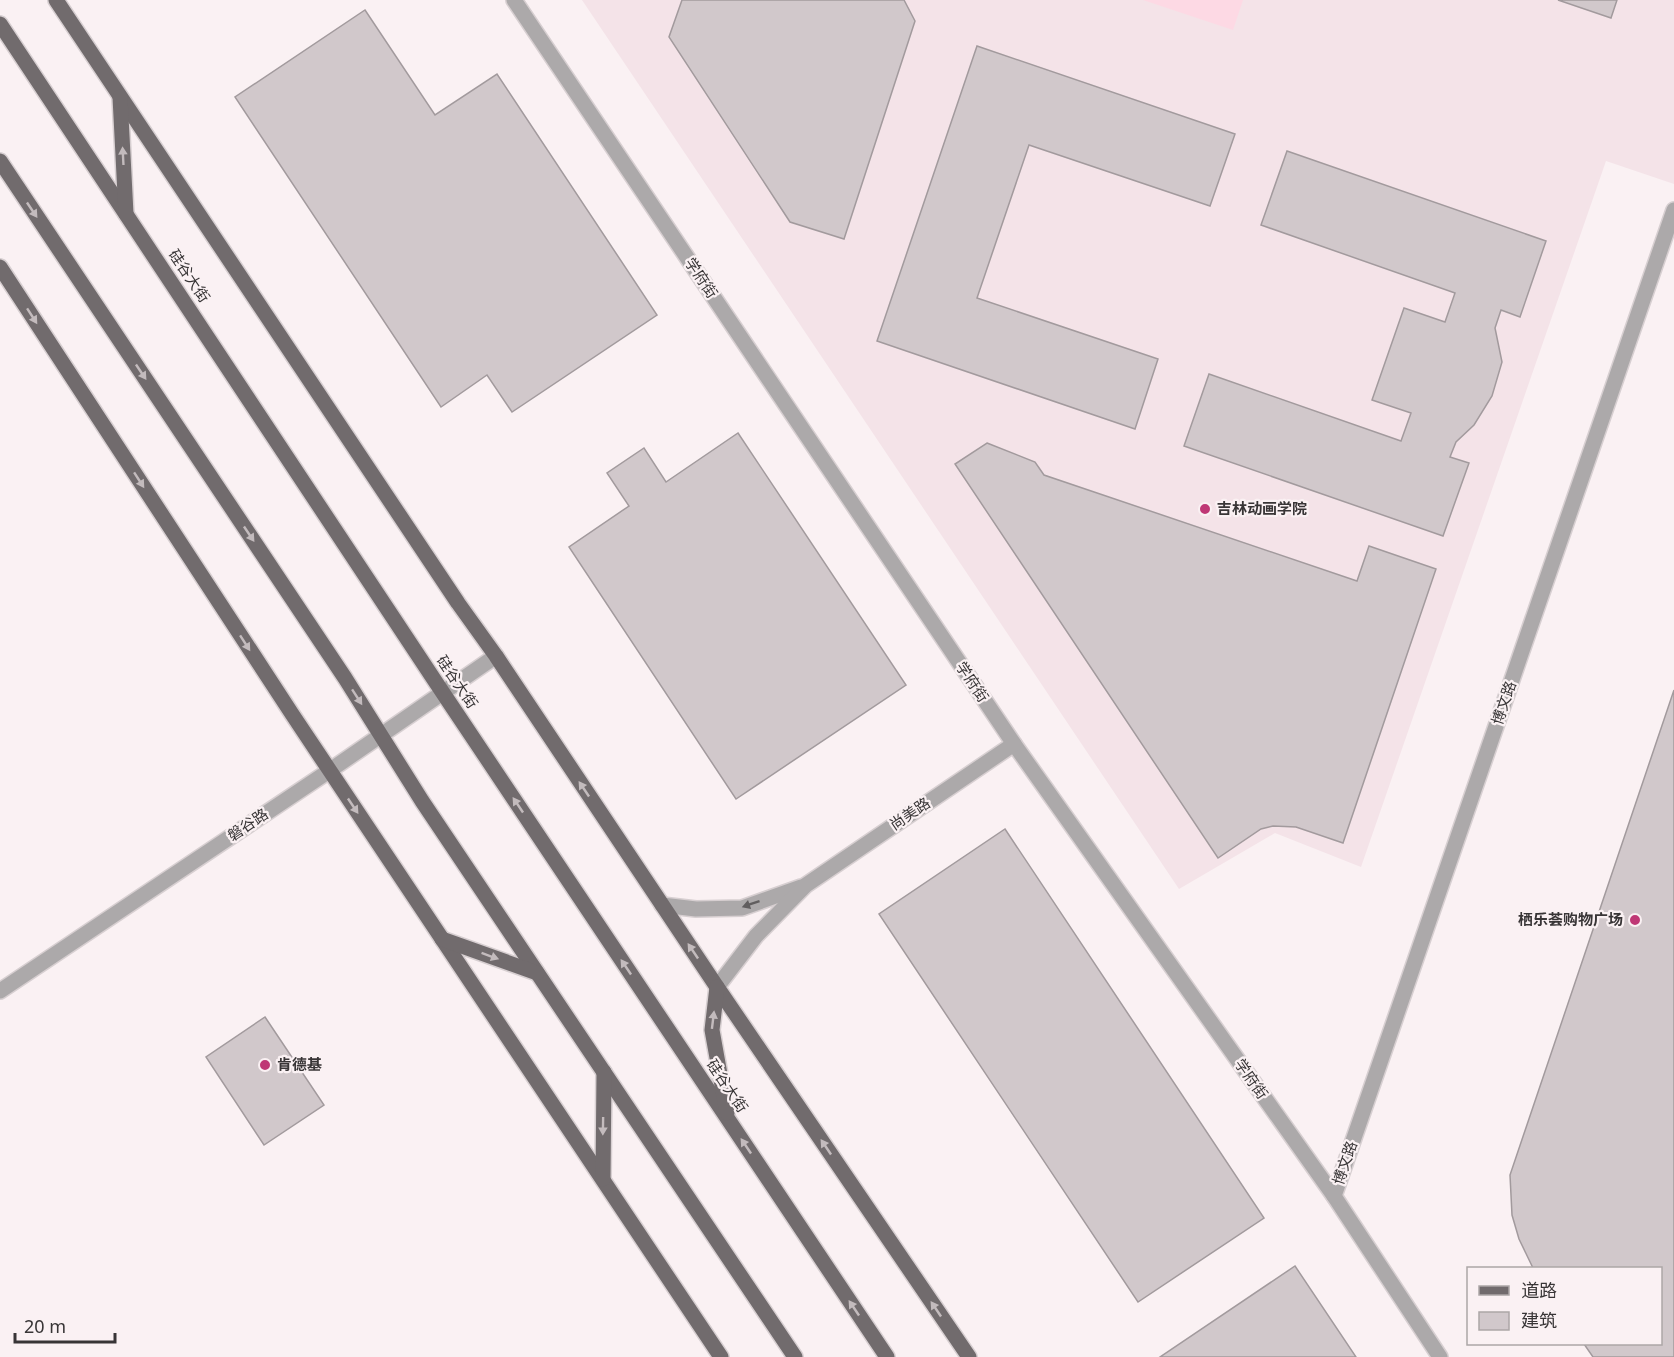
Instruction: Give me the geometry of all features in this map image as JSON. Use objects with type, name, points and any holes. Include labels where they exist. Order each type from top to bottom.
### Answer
[{"type":"main road","points":[[56,0],[451,593],[496,656],[717,987],[969,1357]]},
{"type":"main road","name":"硅谷大街","points":[[0,24],[443,693],[887,1357]]},
{"type":"main road","points":[[120,96],[126,214]]},
{"type":"main road","points":[[0,161],[338,668],[422,801],[795,1357]]},
{"type":"main road","points":[[0,267],[329,771],[721,1357]]},
{"type":"main road","points":[[442,939],[537,973]]},
{"type":"main road","points":[[717,987],[712,1030],[728,1119]]},
{"type":"main road","points":[[603,1179],[604,1072]]},
{"type":"street","name":"学府街","points":[[514,0],[1014,744],[1334,1196],[1440,1357]]},
{"type":"street","name":"博文路","points":[[1334,1196],[1668,247],[1674,210]]},
{"type":"street","name":"磐谷路","points":[[0,991],[381,736],[496,656]]},
{"type":"street","name":"尚美路","points":[[806,885],[1014,744]]},
{"type":"street","points":[[662,905],[696,909],[742,908],[806,885]]},
{"type":"street","points":[[717,987],[756,936],[806,885]]},
{"type":"shaded area","name":"吉林动画学院","points":[[582,0],[1674,0],[1674,184],[1606,161],[1361,867],[1275,833],[1179,889]]},
{"type":"shaded area","points":[[1143,0],[1243,0],[1233,30]]},
{"type":"building","points":[[682,0],[904,0],[915,21],[844,239],[790,222],[669,37]]},
{"type":"building","points":[[1558,0],[1617,0],[1611,18]]},
{"type":"building","points":[[365,10],[435,115],[497,74],[657,315],[512,412],[487,375],[441,407],[235,97]]},
{"type":"building","points":[[977,46],[1235,134],[1210,206],[1029,145],[977,298],[1158,359],[1135,429],[877,341]]},
{"type":"building","points":[[1287,151],[1546,241],[1520,317],[1501,310],[1495,328],[1502,362],[1492,396],[1474,425],[1456,442],[1450,457],[1469,463],[1443,536],[1184,446],[1209,374],[1401,441],[1411,413],[1372,400],[1404,308],[1445,322],[1455,293],[1261,225]]},
{"type":"building","points":[[738,433],[906,685],[736,799],[569,547],[629,506],[607,473],[644,448],[666,482]]},
{"type":"building","points":[[987,443],[1035,462],[1044,475],[1357,581],[1369,546],[1436,569],[1343,843],[1296,827],[1273,826],[1261,829],[1218,858],[955,464]]},
{"type":"building","name":"栖乐荟购物广场","points":[[1674,690],[1674,1357],[1593,1357],[1585,1345],[1662,1345],[1662,1267],[1533,1267],[1519,1239],[1512,1215],[1510,1175]]},
{"type":"building","points":[[1005,829],[1264,1218],[1138,1302],[879,914]]},
{"type":"building","points":[[265,1017],[324,1105],[264,1145],[206,1057]]},
{"type":"building","points":[[1295,1266],[1356,1357],[1160,1357]]},
{"type":"place","name":"吉林动画学院","points":[[1205,509]]},
{"type":"place","name":"栖乐荟购物广场","points":[[1635,920]]},
{"type":"place","name":"肯德基","points":[[265,1065]]}]
